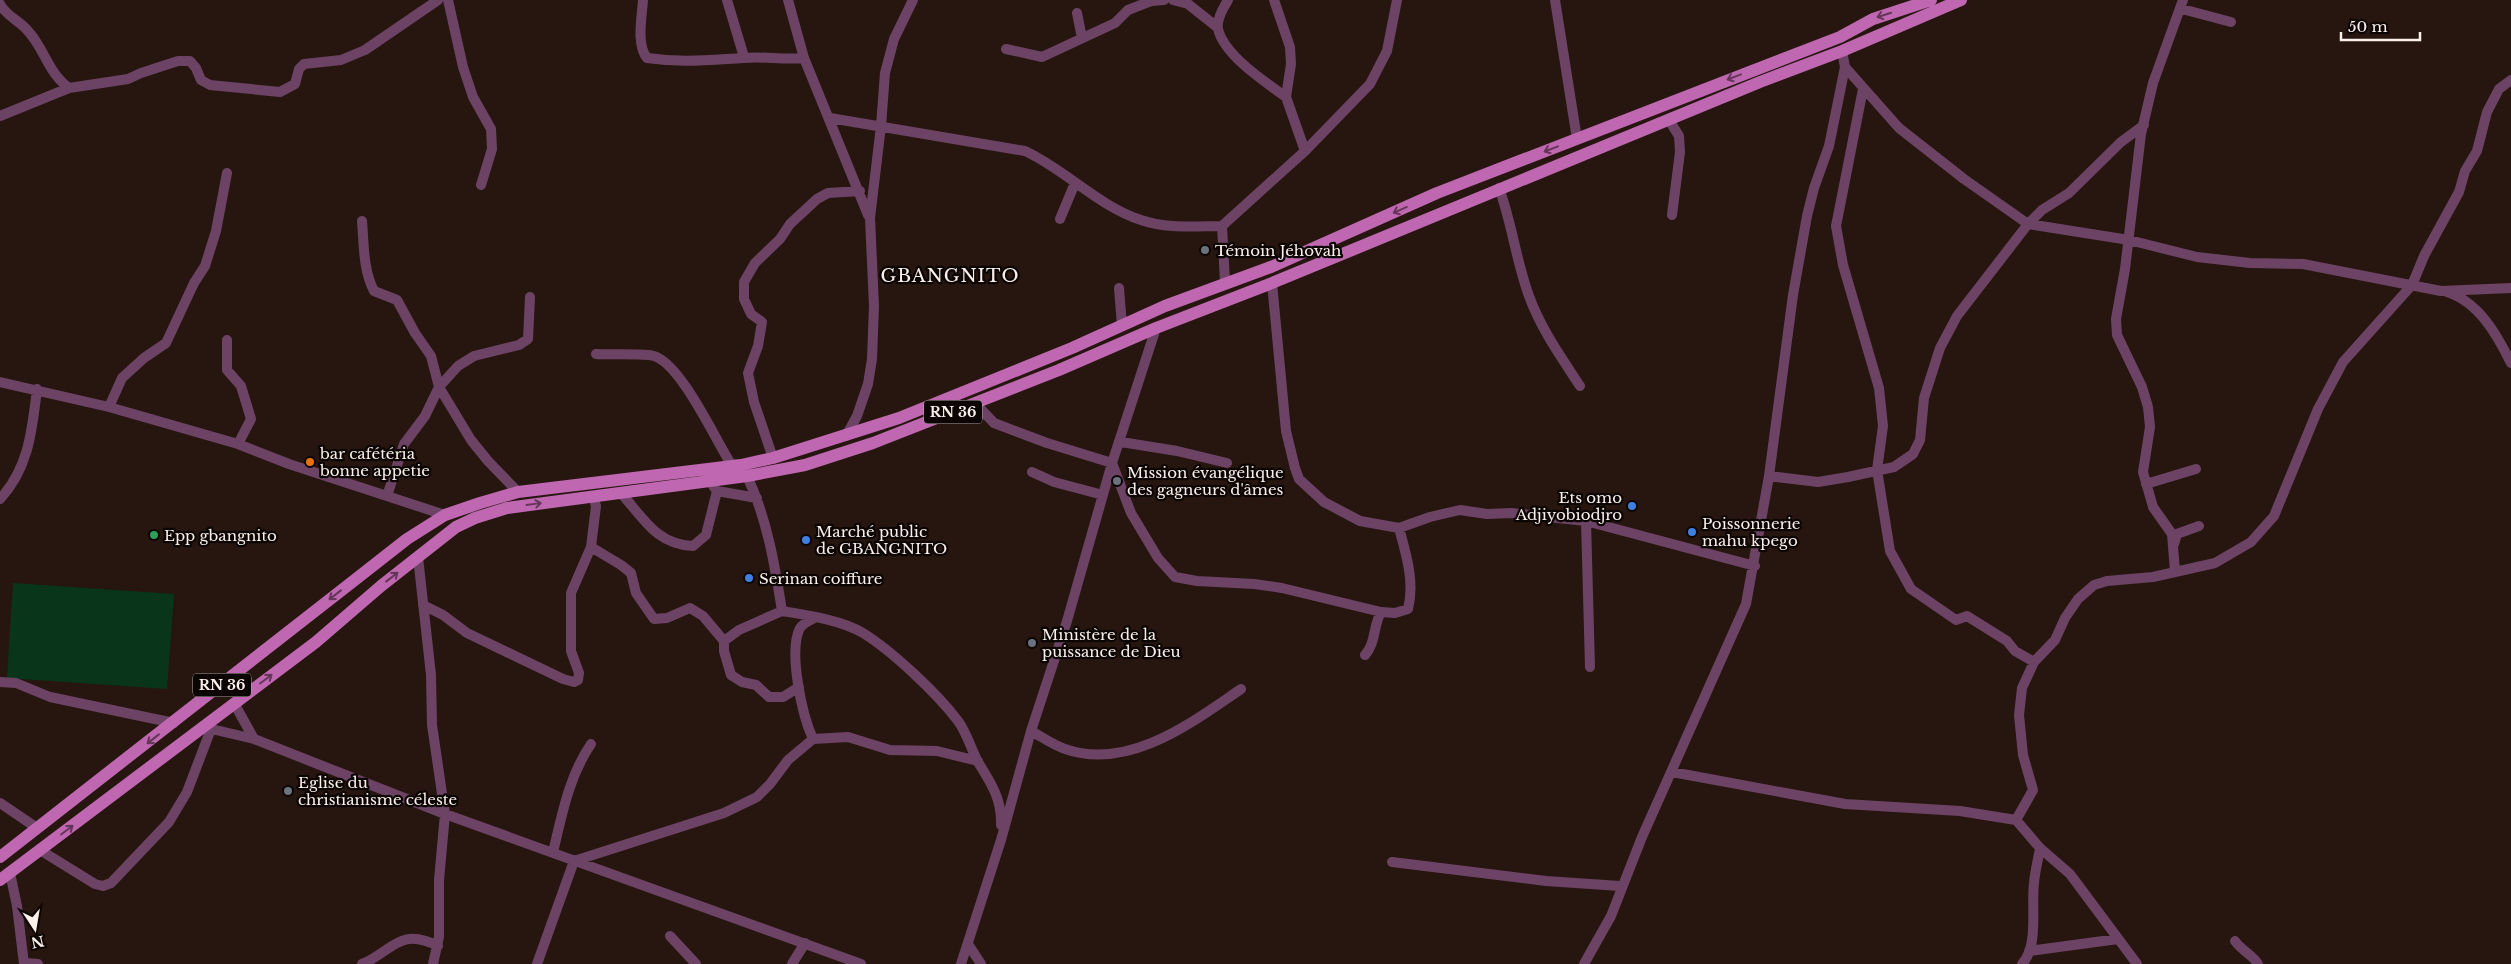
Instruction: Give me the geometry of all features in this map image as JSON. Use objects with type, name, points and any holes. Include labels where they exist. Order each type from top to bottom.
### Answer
[{"type":"main road","name":"RN 36","points":[[5,877],[179,744],[207,728],[234,703],[316,642],[456,527],[475,518],[507,508],[620,492],[713,486],[773,458],[899,418],[1122,326],[1165,306],[1225,282],[1271,267],[1437,193],[1840,37],[1872,19],[1931,0]]},
{"type":"main road","name":"RN 36","points":[[0,857],[174,723],[356,578],[445,514],[518,492],[666,472],[744,471],[805,464],[873,443],[976,404],[1156,328],[1272,283],[1499,188],[1760,82],[1842,51],[1961,0]]},
{"type":"street","points":[[0,116],[69,88],[128,79],[140,72],[178,61],[190,61],[196,68],[201,80],[210,85],[280,92],[295,84],[299,69],[304,64],[341,60],[365,50],[438,0]]},
{"type":"street","points":[[448,0],[470,90],[491,129],[492,149],[480,185]]},
{"type":"street","points":[[643,0],[641,36],[643,54],[647,58],[692,62],[744,58],[778,60],[804,58]]},
{"type":"street","points":[[727,0],[744,58]]},
{"type":"street","points":[[788,0],[804,58],[870,218]]},
{"type":"street","points":[[846,436],[858,416],[868,384],[872,358],[874,306],[870,218],[885,73],[894,39],[913,0]]},
{"type":"street","points":[[1006,49],[1042,57],[1115,23],[1128,10],[1151,1],[1164,0]]},
{"type":"street","points":[[1174,0],[1188,4],[1217,27],[1222,39],[1243,64],[1286,97]]},
{"type":"street","points":[[1217,27],[1221,12],[1228,0]]},
{"type":"street","points":[[1274,0],[1290,47],[1291,64],[1286,97],[1305,151]]},
{"type":"street","points":[[830,118],[1025,151],[1044,160],[1075,183],[1121,212],[1143,221],[1174,226],[1222,226],[1305,151],[1370,84],[1387,51],[1397,0]]},
{"type":"street","points":[[1555,0],[1577,139]]},
{"type":"street","points":[[0,4],[5,14],[20,22],[32,35],[54,74],[69,88]]},
{"type":"street","points":[[2175,571],[2172,534],[2153,507],[2143,472],[2150,427],[2148,407],[2142,387],[2117,335],[2116,328],[2129,240],[2141,134],[2153,83],[2183,4],[2231,22]]},
{"type":"street","points":[[1077,13],[1082,38]]},
{"type":"street","points":[[1584,964],[1590,959],[1611,916],[1620,886],[1746,604],[1755,566],[1770,476],[1793,295],[1810,207],[1829,146],[1845,67],[1842,51]]},
{"type":"street","points":[[1845,67],[1899,128],[1964,179],[2028,224],[2129,240],[2197,257],[2250,263],[2303,264],[2441,291],[2467,300],[2476,308],[2511,363]]},
{"type":"street","points":[[2016,820],[2033,790],[2023,754],[2019,715],[2022,688],[2034,662],[2055,640],[2065,618],[2078,598],[2094,586],[2107,581],[2153,577],[2215,563],[2230,556],[2250,542],[2274,516],[2318,409],[2343,362],[2412,285],[2424,256],[2459,192],[2465,171],[2476,151],[2487,112],[2499,89],[2511,80]]},
{"type":"street","points":[[1863,89],[1836,226],[1843,265],[1879,388],[1883,426],[1877,470],[1890,551],[1897,568],[1911,589],[1956,620],[1967,616],[2007,641],[2015,651],[2034,662]]},
{"type":"street","points":[[1669,120],[1679,136],[1680,144],[1672,215]]},
{"type":"street","points":[[1770,476],[1818,482],[1894,467],[1914,454],[1920,440],[1924,398],[1940,348],[1957,316],[2028,224],[2042,210],[2069,192],[2121,142],[2144,125]]},
{"type":"street","points":[[110,407],[122,378],[144,358],[166,343],[194,283],[205,266],[216,231],[227,173]]},
{"type":"street","points":[[1060,220],[1075,183]]},
{"type":"street","points":[[1499,188],[1510,218],[1528,294],[1537,315],[1580,386]]},
{"type":"street","points":[[773,458],[754,402],[748,373],[758,346],[762,322],[751,314],[744,299],[744,282],[755,263],[780,239],[790,224],[817,199],[828,193],[860,191]]},
{"type":"street","points":[[362,221],[369,282],[374,291],[397,300],[415,333],[431,356],[439,387],[472,440],[488,461],[518,492]]},
{"type":"street","points":[[1222,226],[1225,282]]},
{"type":"street","points":[[1272,283],[1286,431],[1299,479],[1324,502],[1360,521],[1399,528],[1430,517],[1460,510],[1487,514],[1511,513],[1586,522],[1755,566]]},
{"type":"street","points":[[1119,288],[1122,326]]},
{"type":"street","points":[[2441,291],[2511,288]]},
{"type":"street","points":[[387,496],[404,444],[425,416],[439,387],[458,366],[474,356],[519,345],[528,339],[530,297]]},
{"type":"street","points":[[961,964],[1001,840],[1031,731],[1067,621],[1146,352],[1156,328]]},
{"type":"street","points":[[1133,339],[1146,352]]},
{"type":"street","points":[[227,340],[227,370],[240,386],[250,419],[238,444]]},
{"type":"street","points":[[596,354],[653,356],[667,363],[708,421],[718,445],[731,464],[744,471],[757,498],[775,570],[782,611]]},
{"type":"street","points":[[0,382],[110,407],[238,444],[289,464],[445,514]]},
{"type":"street","points":[[0,499],[19,475],[27,454],[37,389]]},
{"type":"street","points":[[976,404],[994,423],[1047,443],[1112,463]]},
{"type":"street","points":[[1121,442],[1177,451],[1227,463]]},
{"type":"street","points":[[1112,463],[1131,513],[1158,558],[1175,577],[1196,582],[1254,584],[1282,588],[1381,612],[1405,612],[1410,600],[1409,569],[1399,528]]},
{"type":"street","points":[[2146,484],[2196,469]]},
{"type":"street","points":[[1032,472],[1054,482],[1103,495]]},
{"type":"street","points":[[620,492],[646,525],[678,546],[693,546],[706,535],[713,486],[757,498]]},
{"type":"street","points":[[423,605],[443,615],[467,633],[567,681],[574,682],[578,680],[579,673],[571,651],[571,593],[591,547],[596,506],[592,496]]},
{"type":"street","points":[[1586,522],[1590,667]]},
{"type":"street","points":[[2173,546],[2177,534],[2198,526]]},
{"type":"street","points":[[591,547],[621,564],[631,573],[636,593],[654,619],[667,618],[690,608],[703,616],[724,641],[724,651],[731,676],[756,685],[769,697],[783,697],[799,687]]},
{"type":"street","points":[[418,557],[431,675],[432,725],[444,814],[439,880],[438,946],[433,964]]},
{"type":"street","points":[[724,641],[739,630],[782,611],[816,617],[862,632],[931,689],[959,722],[978,761],[996,790],[1002,810],[1001,840]]},
{"type":"street","points":[[1366,655],[1372,648],[1381,612]]},
{"type":"street","points":[[812,739],[805,722],[799,687],[795,640],[801,625],[816,617]]},
{"type":"street","points":[[0,682],[16,683],[50,697],[174,723]]},
{"type":"street","points":[[1031,731],[1064,749],[1091,754],[1114,754],[1132,750],[1171,735],[1241,689]]},
{"type":"street","points":[[234,703],[254,740]]},
{"type":"street","points":[[40,850],[95,884],[103,886],[111,883],[169,822],[187,792],[207,728],[254,740],[444,814],[553,852],[574,862],[861,964]]},
{"type":"street","points":[[574,862],[724,813],[757,797],[770,784],[788,760],[812,739],[848,737],[890,750],[936,751],[978,761]]},
{"type":"street","points":[[553,852],[574,777],[582,758],[591,744]]},
{"type":"street","points":[[1672,772],[1844,804],[1960,811],[2016,820],[2040,848],[2070,874],[2137,964]]},
{"type":"street","points":[[0,803],[37,828]]},
{"type":"street","points":[[2022,964],[2027,959],[2033,931],[2034,884],[2040,848]]},
{"type":"street","points":[[536,964],[574,862]]},
{"type":"street","points":[[1392,862],[1546,881],[1620,886]]},
{"type":"street","points":[[5,877],[17,906],[24,963],[38,964]]},
{"type":"street","points":[[670,936],[696,964]]},
{"type":"street","points":[[362,964],[396,941],[410,939],[430,942],[438,946]]},
{"type":"street","points":[[2029,951],[2118,939]]},
{"type":"street","points":[[2235,942],[2241,950],[2256,960],[2258,964]]},
{"type":"street","points":[[792,964],[805,943]]},
{"type":"street","points":[[968,944],[981,964]]},
{"type":"green space","points":[[13,583],[174,594],[167,689],[7,678]]},
{"type":"place","name":"Témoin Jéhovah","points":[[1205,250]]},
{"type":"place","name":"bar cafétéria bonne appetie","points":[[310,462]]},
{"type":"place","name":"Mission évangélique des gagneurs d'âmes","points":[[1117,481]]},
{"type":"place","name":"Ets omo Adjiyobiodjro","points":[[1632,506]]},
{"type":"place","name":"Poissonnerie mahu kpego","points":[[1692,532]]},
{"type":"place","name":"Epp gbangnito","points":[[154,535]]},
{"type":"place","name":"Marché public de GBANGNITO","points":[[806,540]]},
{"type":"place","name":"Serinan coiffure","points":[[749,578]]},
{"type":"place","name":"Ministère de la puissance de Dieu","points":[[1032,643]]},
{"type":"place","name":"Eglise du christianisme céleste","points":[[288,791]]},
{"type":"district","name":"GBANGNITO","points":[[950,276]]}]
